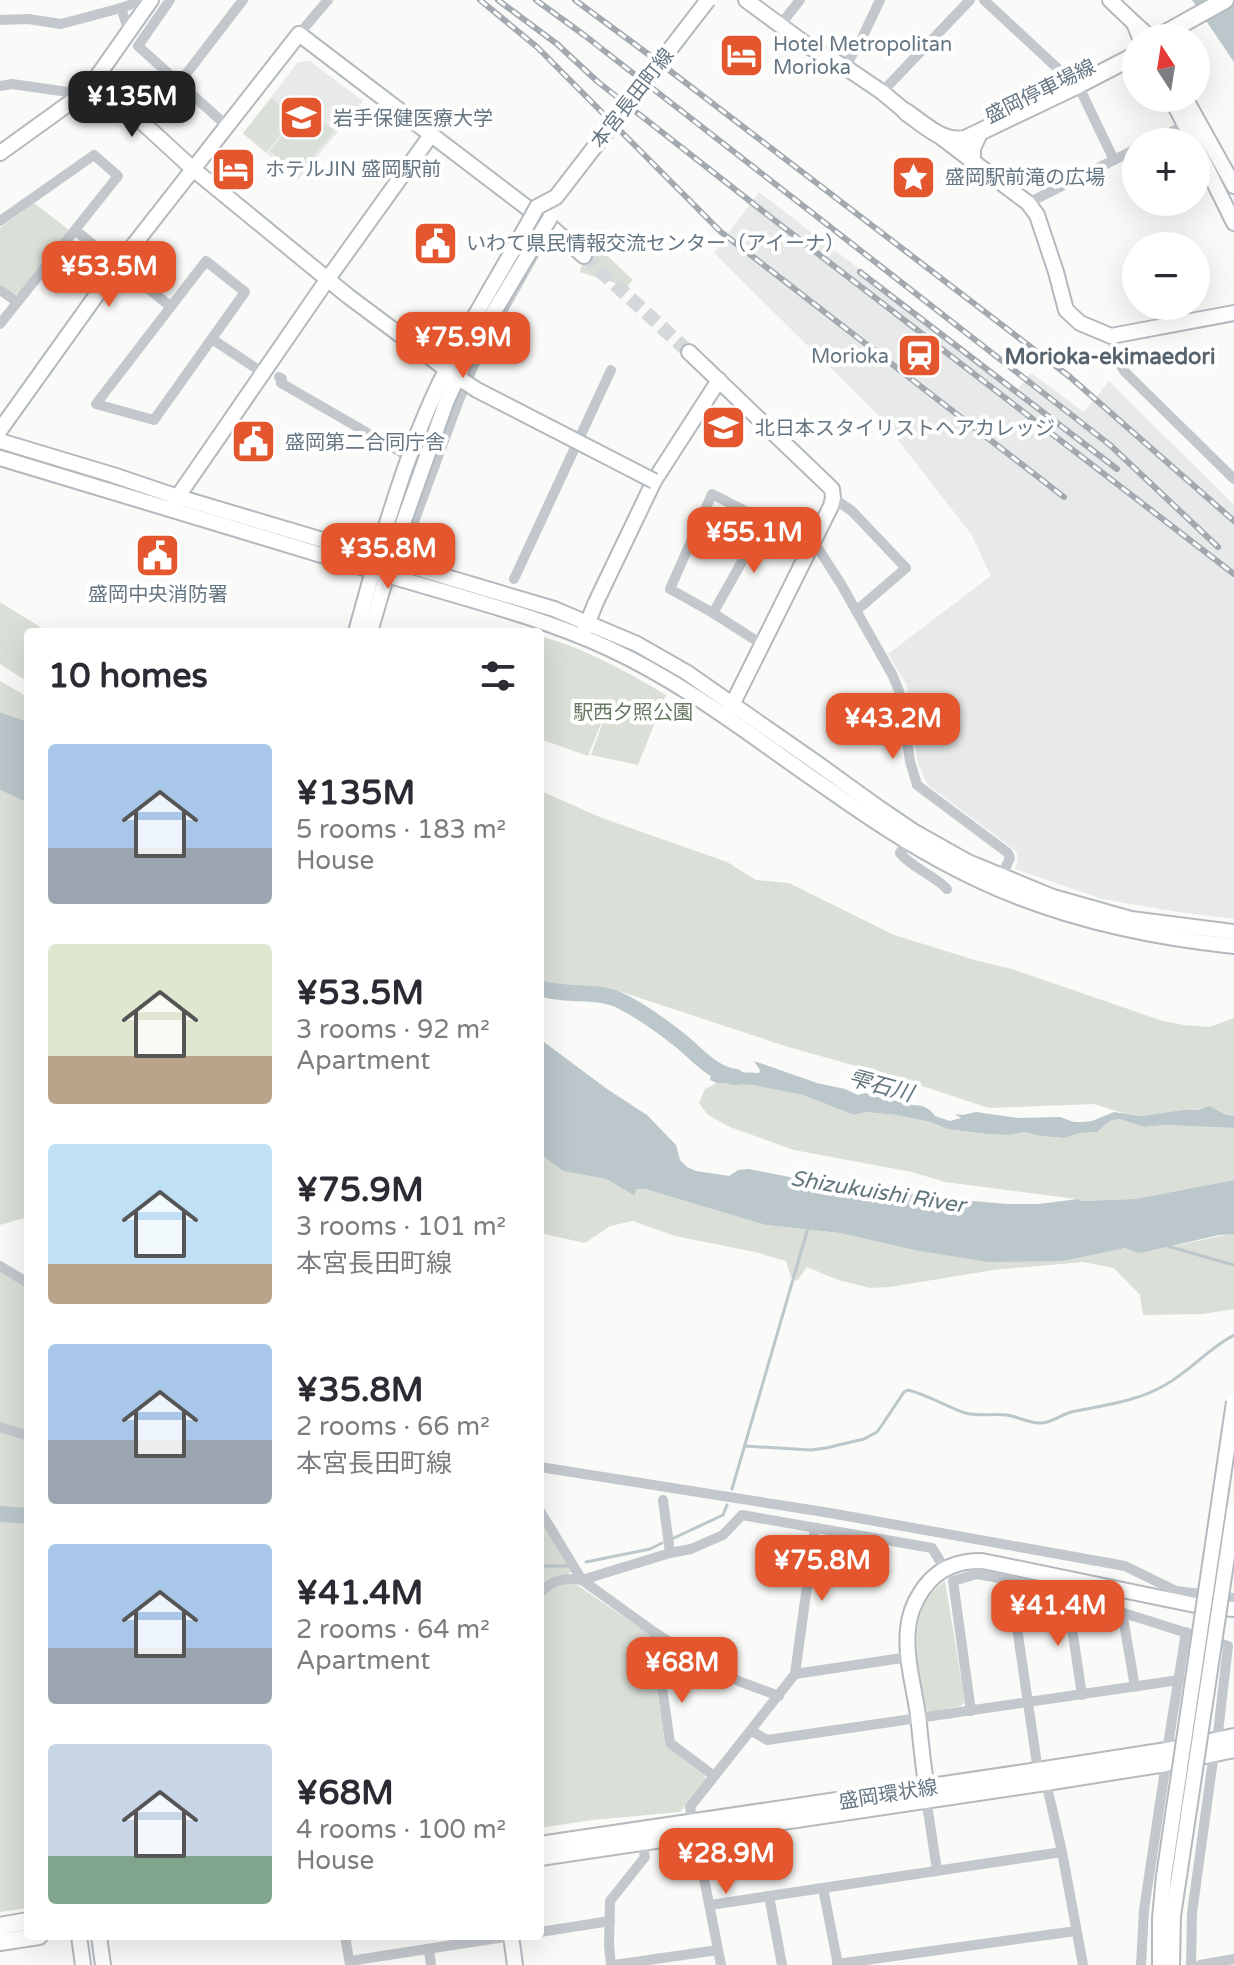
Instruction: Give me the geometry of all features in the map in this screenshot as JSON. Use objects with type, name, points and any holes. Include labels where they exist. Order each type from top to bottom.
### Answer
[{"type":"main road","points":[[1180,24],[1225,0]]},
{"type":"main road","name":"盛岡停車場線","points":[[958,145],[1122,52]]},
{"type":"main road","name":"盛岡停車場線","points":[[958,145],[1073,82],[1122,61]]},
{"type":"main road","points":[[906,112],[958,145],[972,148],[979,133]]},
{"type":"main road","name":"盛岡環状線","points":[[544,1845],[928,1799],[1166,1757],[1215,1747],[1234,1737]]},
{"type":"main road","name":"盛岡環状線","points":[[1215,1747],[1234,1749]]},
{"type":"main road","name":"盛岡環状線","points":[[544,1856],[642,1842],[693,1829]]},
{"type":"main road","points":[[0,1926],[24,1922]]},
{"type":"main road","points":[[0,1942],[24,1938]]},
{"type":"street","points":[[170,0],[138,46],[227,126]]},
{"type":"street","points":[[180,82],[243,0]]},
{"type":"street","points":[[0,430],[118,265],[328,0]]},
{"type":"street","name":"本宮長田町線","points":[[371,628],[401,477],[433,396],[452,373],[537,207],[548,208],[708,0]]},
{"type":"street","points":[[746,0],[811,48],[882,92],[906,112]]},
{"type":"street","points":[[781,24],[800,0]]},
{"type":"street","points":[[845,67],[880,0]]},
{"type":"street","points":[[882,92],[970,0]]},
{"type":"street","points":[[984,0],[1073,82],[1114,160]]},
{"type":"street","points":[[1110,0],[1134,23]]},
{"type":"street","points":[[0,20],[28,19],[61,24],[145,1]]},
{"type":"street","points":[[0,153],[82,94],[129,32],[145,1]]},
{"type":"street","points":[[121,8],[129,32]]},
{"type":"street","points":[[299,34],[431,135],[548,208],[584,256]]},
{"type":"street","points":[[94,81],[193,169],[327,280],[452,373],[477,390],[654,481]]},
{"type":"street","points":[[0,86],[12,84],[82,94]]},
{"type":"street","points":[[1179,112],[1187,128]]},
{"type":"street","points":[[1193,112],[1234,186]]},
{"type":"street","points":[[1180,128],[1186,125]]},
{"type":"street","points":[[174,503],[431,135]]},
{"type":"street","points":[[958,145],[1028,203],[1037,215],[1066,310],[1080,323],[1111,336],[1234,313]]},
{"type":"street","points":[[0,221],[94,155],[118,176],[0,324]]},
{"type":"street","points":[[1028,203],[1122,156]]},
{"type":"street","points":[[1210,174],[1234,223]]},
{"type":"street","points":[[548,208],[541,242],[479,353],[459,400],[408,538],[399,543],[382,538],[380,533],[459,341],[523,228],[548,208]]},
{"type":"street","points":[[75,230],[170,306]]},
{"type":"street","points":[[206,261],[245,292],[212,339],[154,420],[96,404],[206,261]]},
{"type":"street","points":[[0,290],[17,302]]},
{"type":"street","points":[[1111,336],[1118,361],[1125,372],[1234,479]]},
{"type":"street","points":[[212,339],[263,373]]},
{"type":"street","points":[[689,352],[832,489],[833,498],[814,542],[729,710]]},
{"type":"street","points":[[514,579],[611,370]]},
{"type":"street","points":[[279,377],[281,383],[411,458]]},
{"type":"street","points":[[585,630],[654,481],[719,380]]},
{"type":"street","points":[[0,441],[380,573],[585,630]]},
{"type":"street","points":[[0,458],[384,558],[554,609],[645,666],[729,710],[980,881],[1033,903],[1095,921],[1142,933],[1234,946]]},
{"type":"street","points":[[763,645],[670,589],[712,494],[814,542],[899,691],[917,785],[1008,853],[1010,858],[1001,877]]},
{"type":"street","points":[[833,498],[852,511],[906,568],[856,611]]},
{"type":"street","points":[[713,613],[765,521]]},
{"type":"street","name":"本宮長田町線","points":[[358,628],[380,573]]},
{"type":"street","points":[[911,836],[1053,897],[1131,919],[1234,932]]},
{"type":"street","points":[[911,836],[900,853],[907,862],[938,879],[947,889]]},
{"type":"street","points":[[0,1266],[24,1281]]},
{"type":"street","points":[[1160,1965],[1164,1876],[1220,1608],[1234,1402]]},
{"type":"street","points":[[0,1427],[24,1435]]},
{"type":"street","points":[[544,1468],[815,1510],[1125,1566],[1176,1591],[1234,1598]]},
{"type":"street","points":[[663,1500],[670,1553]]},
{"type":"street","points":[[1172,1965],[1173,1916],[1234,1510]]},
{"type":"street","points":[[544,1588],[560,1579],[582,1580],[691,1549],[723,1535],[742,1515],[932,1548],[945,1569]]},
{"type":"street","points":[[544,1518],[582,1580],[708,1667],[779,1696]]},
{"type":"street","points":[[721,1965],[690,1807],[795,1674],[815,1528]]},
{"type":"street","points":[[937,1870],[908,1629],[915,1604],[930,1581],[945,1569],[963,1562],[982,1561],[1067,1595],[1228,1646],[1230,1666],[1215,1747],[1192,1913],[1191,1965]]},
{"type":"street","points":[[971,1711],[953,1581],[977,1574],[1015,1575],[1220,1608]]},
{"type":"street","points":[[1015,1575],[1028,1702],[1042,1777],[1062,1852],[1083,1965]]},
{"type":"street","points":[[1067,1595],[1082,1695]]},
{"type":"street","points":[[1122,1612],[1135,1687]]},
{"type":"street","points":[[654,1632],[670,1743],[714,1776]]},
{"type":"street","points":[[1141,1965],[1144,1910],[1186,1632]]},
{"type":"street","points":[[795,1674],[909,1657]]},
{"type":"street","points":[[752,1731],[767,1740],[1179,1680]]},
{"type":"street","points":[[642,1842],[645,1857],[610,1901],[609,1945],[613,1965],[718,1950]]},
{"type":"street","points":[[710,1905],[1062,1852]]},
{"type":"street","points":[[823,1888],[838,1965],[910,1960],[1076,1931]]},
{"type":"street","points":[[769,1896],[782,1965]]},
{"type":"street","points":[[544,1931],[610,1921]]},
{"type":"street","points":[[80,1940],[83,1965]]},
{"type":"street","points":[[100,1940],[103,1965]]},
{"type":"street","points":[[346,1940],[350,1963],[486,1940]]},
{"type":"street","points":[[512,1940],[515,1965]]},
{"type":"street","points":[[429,1949],[431,1965]]},
{"type":"street","points":[[1200,1965],[1234,1959]]},
{"type":"shaded area","name":"岩手保健医療大学","points":[[310,61],[363,101],[298,180],[243,134],[298,62]]},
{"type":"shaded area","points":[[759,192],[1017,390],[1031,373],[1084,412],[1109,381],[1234,505],[1234,919],[1102,899],[1015,869],[1018,859],[1016,851],[928,785],[918,764],[907,686],[888,654],[991,576],[971,534],[880,417],[714,253]]},
{"type":"green space","points":[[271,98],[289,113],[280,125],[285,129],[266,152],[243,133]]},
{"type":"green space","points":[[298,100],[334,131],[297,176],[270,151],[298,117],[290,109]]},
{"type":"green space","points":[[34,203],[69,230],[19,294],[14,294],[0,284],[0,228]]},
{"type":"green space","points":[[598,247],[633,280],[627,287],[580,272]]},
{"type":"green space","points":[[0,602],[42,628],[24,628],[24,679],[0,664]]},
{"type":"green space","name":"駅西夕照公園","points":[[544,637],[621,669],[666,695],[638,765],[591,755],[614,691],[588,756],[544,740]]},
{"type":"green space","points":[[0,681],[24,695],[24,721],[0,712]]},
{"type":"green space","points":[[0,790],[24,801],[24,1218],[0,1225]]},
{"type":"green space","points":[[544,792],[602,818],[727,862],[756,880],[789,883],[894,935],[1012,969],[1163,1021],[1210,1027],[1234,1018],[1234,1116],[1202,1109],[1142,1116],[1094,1104],[989,1108],[892,1076],[788,1047],[622,992],[544,983]]},
{"type":"green space","points":[[717,1083],[752,1085],[803,1095],[854,1115],[866,1112],[896,1115],[931,1122],[947,1129],[987,1134],[1024,1132],[1064,1138],[1097,1132],[1110,1121],[1119,1119],[1144,1127],[1234,1128],[1234,1180],[1135,1199],[1082,1201],[945,1182],[912,1172],[794,1150],[730,1127],[708,1115],[699,1103],[705,1089]]},
{"type":"green space","points":[[544,1157],[563,1171],[606,1179],[635,1196],[636,1188],[645,1189],[766,1225],[840,1233],[914,1250],[1089,1255],[1127,1248],[1141,1253],[1234,1233],[1234,1309],[1203,1314],[1143,1315],[1140,1295],[1114,1268],[1083,1262],[994,1270],[870,1288],[838,1280],[807,1267],[797,1281],[791,1277],[786,1261],[675,1236],[633,1221],[610,1226],[585,1243],[544,1234]]},
{"type":"green space","points":[[0,1266],[24,1281],[24,1909],[0,1912]]},
{"type":"green space","points":[[544,1527],[572,1571],[561,1579],[574,1583],[649,1634],[665,1745],[706,1780],[680,1812],[544,1827]]},
{"type":"green space","points":[[945,1581],[965,1702],[961,1706],[928,1712],[917,1656],[918,1622],[932,1593]]},
{"type":"water","points":[[1192,0],[1234,0],[1234,62],[1210,24]]},
{"type":"water","points":[[0,712],[24,721],[24,801],[0,790]]},
{"type":"water","name":"Shizukuishi River","points":[[544,1042],[647,1115],[676,1145],[680,1160],[696,1171],[729,1176],[738,1170],[749,1169],[854,1187],[1007,1204],[1135,1199],[1234,1180],[1234,1234],[1141,1253],[1126,1248],[1062,1261],[989,1262],[914,1250],[840,1233],[766,1225],[645,1189],[636,1189],[635,1196],[606,1179],[563,1171],[544,1157]]},
{"type":"water","name":"Shizukuishi River","points":[[754,1061],[858,1095],[865,1093],[922,1106],[935,1116],[950,1121],[961,1118],[955,1114],[976,1112],[1018,1118],[1060,1117],[1082,1122],[1114,1112],[1142,1116],[1209,1106],[1234,1116],[1234,1128],[1144,1127],[1119,1119],[1110,1121],[1097,1132],[1064,1138],[1024,1132],[987,1134],[947,1129],[931,1122],[896,1115],[866,1112],[854,1115],[803,1095],[710,1080],[720,1067],[734,1072],[759,1073]]},
{"type":"waterway","name":"雫石川","points":[[544,989],[619,1000],[659,1024],[713,1068],[736,1077]]},
{"type":"waterway","points":[[732,1489],[808,1228]]},
{"type":"waterway","points":[[1167,1246],[1234,1265]]},
{"type":"waterway","points":[[745,1446],[811,1450],[864,1439],[877,1432],[908,1390],[965,1413],[1007,1415],[1043,1423],[1071,1412],[1154,1391],[1234,1335]]},
{"type":"waterway","points":[[674,1538],[723,1515],[727,1505]]},
{"type":"waterway","points":[[0,1514],[24,1516]]},
{"type":"waterway","points":[[586,1562],[650,1549],[662,1543]]},
{"type":"waterway","points":[[544,1566],[568,1566]]},
{"type":"tunnel","points":[[584,256],[689,352]]},
{"type":"railway","points":[[480,0],[537,47],[721,232],[1064,497]]},
{"type":"railway","points":[[498,0],[769,216],[1234,574]]},
{"type":"railway","points":[[536,0],[1110,445],[1218,547]]},
{"type":"railway","points":[[575,0],[1070,377],[1234,521]]},
{"type":"railway","points":[[860,272],[1117,469]]},
{"type":"place","name":"Hotel Metropolitan Morioka","points":[[742,56]]},
{"type":"place","name":"岩手保健医療大学","points":[[302,118]]},
{"type":"place","name":"ホテルJIN 盛岡駅前","points":[[234,169]]},
{"type":"place","name":"盛岡駅前滝の広場","points":[[914,177]]},
{"type":"place","name":"いわて県民情報交流センター（アイーナ）","points":[[435,243]]},
{"type":"place","name":"Morioka","points":[[920,356]]},
{"type":"place","name":"北日本スタイリストヘアカレッジ","points":[[724,428]]},
{"type":"place","name":"盛岡第二合同庁舎","points":[[254,442]]},
{"type":"place","name":"盛岡中央消防署","points":[[158,555]]},
{"type":"district","name":"Morioka-ekimaedori","points":[[1110,356]]}]
